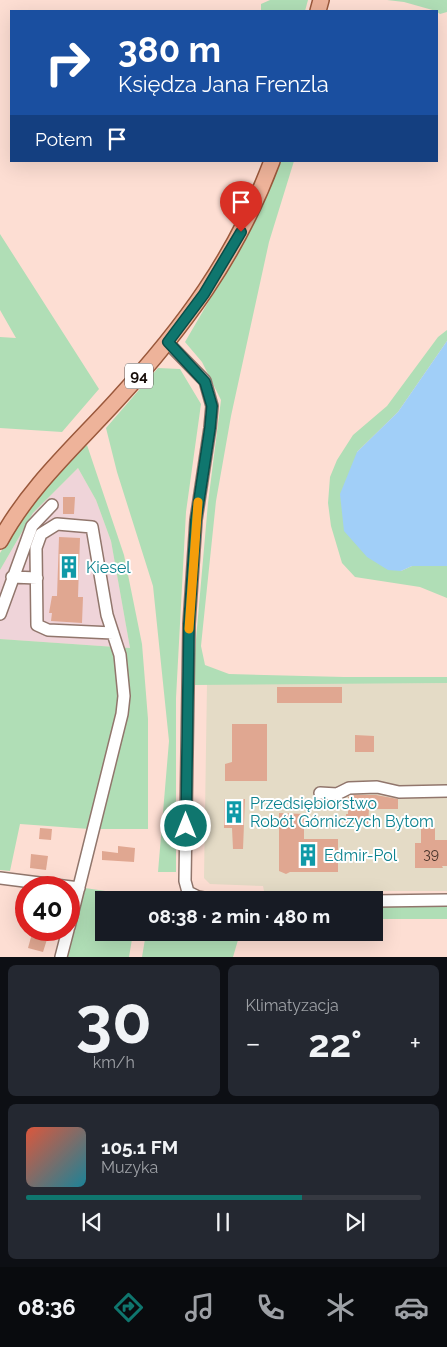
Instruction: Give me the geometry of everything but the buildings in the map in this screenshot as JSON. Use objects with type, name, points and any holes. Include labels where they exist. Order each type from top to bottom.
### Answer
[{"type":"main road","name":"94","points":[[0,541],[12,520],[29,497],[168,342],[204,294],[241,232],[272,162]]},
{"type":"street","points":[[168,342],[205,382],[212,406],[196,520],[189,624],[185,881],[188,891]]},
{"type":"street","points":[[0,614],[32,526],[52,505]]},
{"type":"street","points":[[80,884],[122,714],[124,696],[120,655],[113,633],[107,615],[92,526],[57,524],[40,534],[36,548],[37,625],[48,630],[113,633]]},
{"type":"street","points":[[12,577],[37,578]]},
{"type":"street","points":[[320,793],[338,794],[349,788],[376,787],[399,792],[447,791]]},
{"type":"street","points":[[0,878],[15,880]]},
{"type":"street","points":[[383,900],[447,900]]},
{"type":"street","points":[[61,957],[65,941]]},
{"type":"shaded area","points":[[78,468],[96,500],[111,541],[130,648],[0,639],[0,570],[33,513]]},
{"type":"shaded area","points":[[447,683],[447,891],[264,891],[263,886],[210,884],[204,878],[207,684]]},
{"type":"green space","points":[[270,0],[308,0],[305,10],[261,10],[261,4]]},
{"type":"green space","points":[[387,0],[447,0],[447,12],[440,14],[438,10]]},
{"type":"green space","points":[[280,162],[294,162],[269,242],[231,416],[216,501],[201,646],[205,665],[229,674],[447,677],[447,683],[192,685],[208,503],[221,400],[202,362],[185,342],[235,256]]},
{"type":"green space","points":[[0,234],[99,389],[62,432],[0,428],[0,337],[16,338],[0,310]]},
{"type":"green space","points":[[447,330],[447,341],[398,412],[357,452],[401,571],[412,566],[447,566],[447,598],[420,587],[355,577],[342,563],[331,526],[328,503],[330,477],[337,460],[353,435],[387,406],[438,337]]},
{"type":"green space","points":[[158,368],[180,369],[201,404],[186,512],[176,698],[176,872],[158,872],[169,741],[153,586],[117,472],[106,428]]},
{"type":"green space","points":[[87,445],[124,555],[142,644],[148,719],[148,829],[89,829],[20,824],[10,871],[0,870],[0,639],[130,648],[111,541],[96,500],[78,468],[33,513],[0,570],[0,553],[29,508],[71,457]]},
{"type":"green space","points":[[85,888],[105,891],[95,891],[95,941],[132,941],[129,957],[65,957],[70,941],[80,941],[80,905]]},
{"type":"green space","points":[[383,905],[447,905],[447,919],[383,919]]},
{"type":"green space","points":[[145,941],[238,941],[233,957],[142,957]]},
{"type":"water","points":[[447,341],[447,566],[412,566],[401,571],[388,570],[367,557],[344,531],[340,494],[357,452],[398,412]]},
{"type":"slow traffic","points":[[189,629],[198,502]]},
{"type":"place","name":"Kiesel","points":[[69,567]]},
{"type":"place","name":"Przedsiębiorstwo Robót Górniczych Bytom","points":[[234,812]]},
{"type":"place","name":"Edmir-Pol","points":[[308,855]]},
{"type":"route","points":[[186,826],[189,624],[196,520],[212,406],[210,393],[205,382],[197,371],[168,342],[204,294],[241,232]]}]
